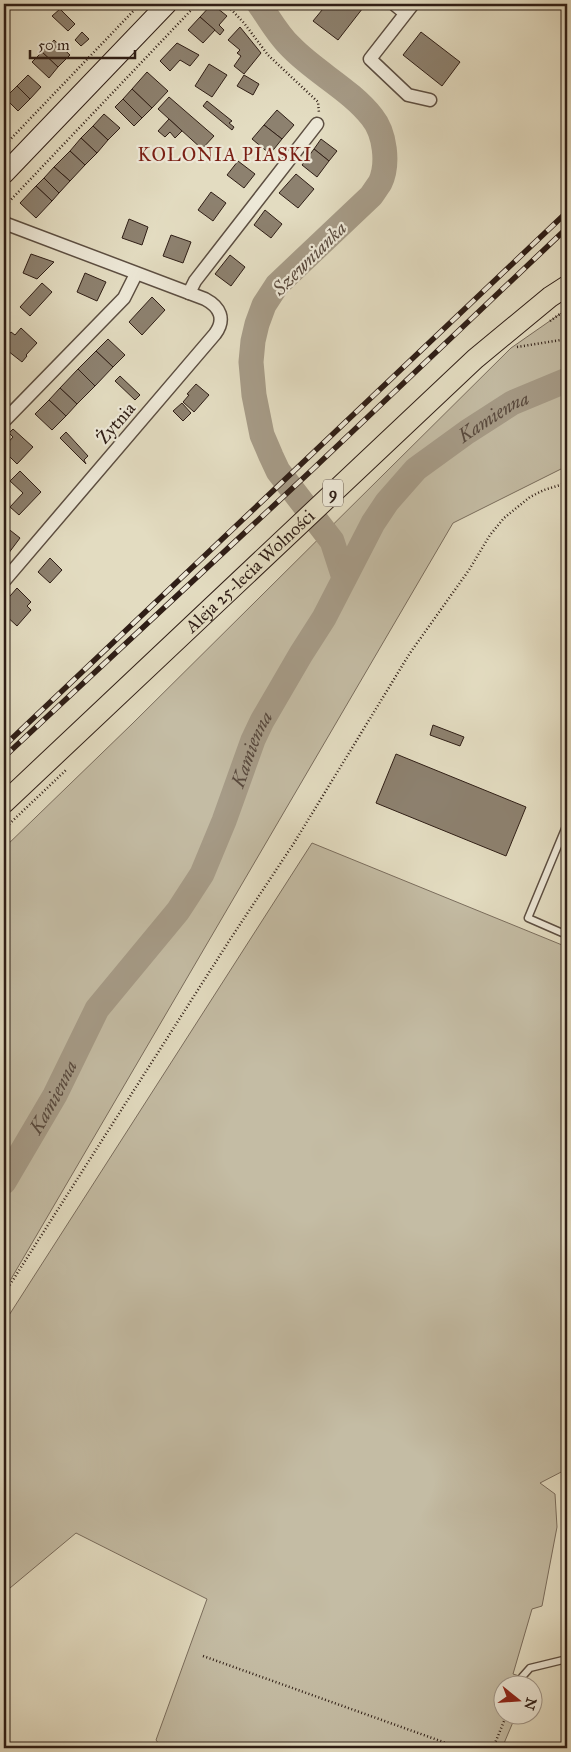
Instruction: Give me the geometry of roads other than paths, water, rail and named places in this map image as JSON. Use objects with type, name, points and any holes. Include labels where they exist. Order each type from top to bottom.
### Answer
[{"type":"main road","name":"Aleja 25-lecia Wolności","points":[[4,803],[475,359],[550,297],[567,286]]},
{"type":"street","points":[[4,174],[167,4]]},
{"type":"street","points":[[394,4],[409,8],[370,59],[408,95],[430,100]]},
{"type":"street","points":[[4,223],[189,293],[196,281],[317,124]]},
{"type":"street","points":[[4,421],[124,298],[136,274]]},
{"type":"street","name":"Żytnia","points":[[4,581],[218,330],[221,319],[218,309],[208,301],[189,293]]},
{"type":"lane","points":[[567,824],[528,918],[567,935]]},
{"type":"lane","points":[[525,1674],[530,1668],[567,1659]]},
{"type":"waterway","name":"Szewnianka","points":[[259,4],[291,47],[363,107],[372,117],[383,140],[385,158],[380,183],[371,196],[277,285],[264,305],[257,324],[251,362],[254,395],[262,435],[271,456],[278,471],[332,541],[344,578]]},
{"type":"waterway","name":"Kamienna","points":[[4,1182],[55,1095],[97,1009],[178,911],[202,874],[262,721],[324,618],[373,523],[387,502],[416,469],[467,432],[512,403],[567,380]]},
{"type":"railway","points":[[4,746],[567,212]]},
{"type":"railway","points":[[4,757],[313,469],[567,228]]},
{"type":"district","name":"KOLONIA PIASKI","points":[[225,154]]}]
